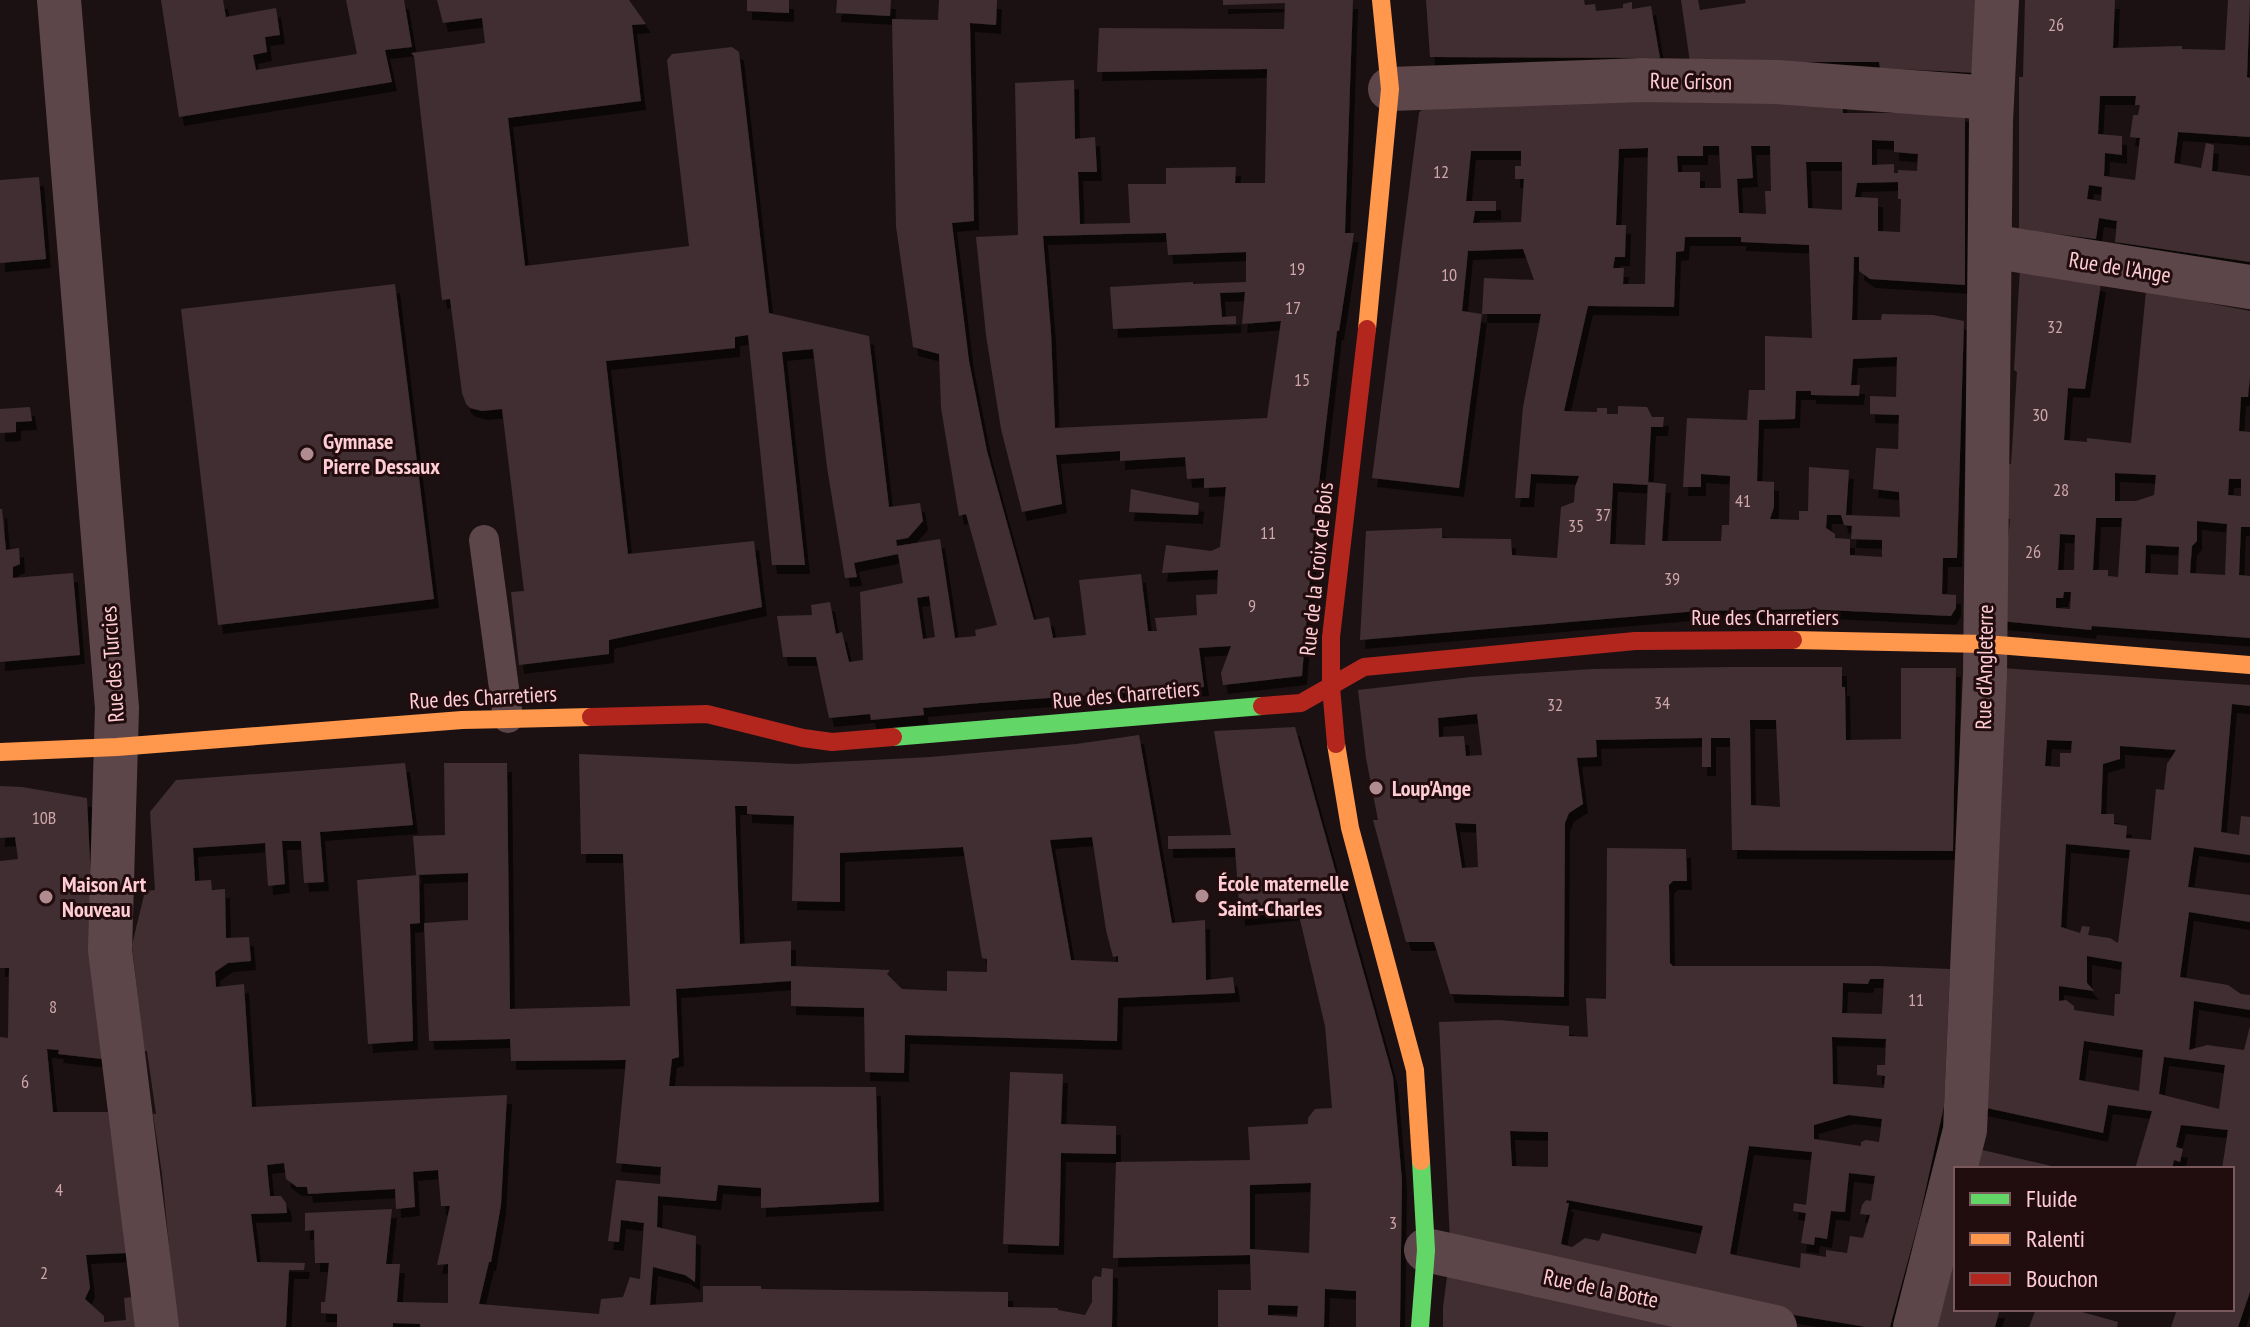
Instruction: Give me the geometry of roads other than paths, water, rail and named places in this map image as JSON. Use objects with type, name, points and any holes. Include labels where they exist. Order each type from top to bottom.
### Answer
[{"type":"street","name":"Rue des Turcies","points":[[59,0],[117,708],[110,950],[157,1327]]},
{"type":"street","name":"Rue de la Croix de Bois","points":[[1381,0],[1390,89],[1375,257],[1331,637],[1331,687],[1337,753],[1350,828],[1415,1070],[1426,1250],[1420,1327]]},
{"type":"street","name":"Rue d'Angleterre","points":[[1956,1167],[1965,1130],[1985,644],[1992,98],[1997,0]]},
{"type":"street","name":"Rue Grison","points":[[1390,89],[1642,80],[1777,82],[1992,98]]},
{"type":"street","name":"Rue de l'Ange","points":[[1990,246],[2250,287]]},
{"type":"street","name":"Rue des Charretiers","points":[[0,752],[117,747],[508,718],[707,714],[803,738],[832,742],[1301,703],[1364,667],[1635,641],[1807,640],[1985,644],[2250,665]]},
{"type":"street","name":"Rue d'Angleterre","points":[[1915,1327],[1954,1173]]},
{"type":"street","name":"Rue de la Botte","points":[[1426,1250],[1775,1327]]},
{"type":"lane","points":[[484,540],[508,718]]},
{"type":"place","name":"Gymnase Pierre Dessaux","points":[[307,454]]},
{"type":"place","name":"Loup'Ange","points":[[1376,788]]},
{"type":"place","name":"École maternelle Saint-Charles","points":[[1202,896]]},
{"type":"place","name":"Maison Art Nouveau","points":[[46,897]]}]
